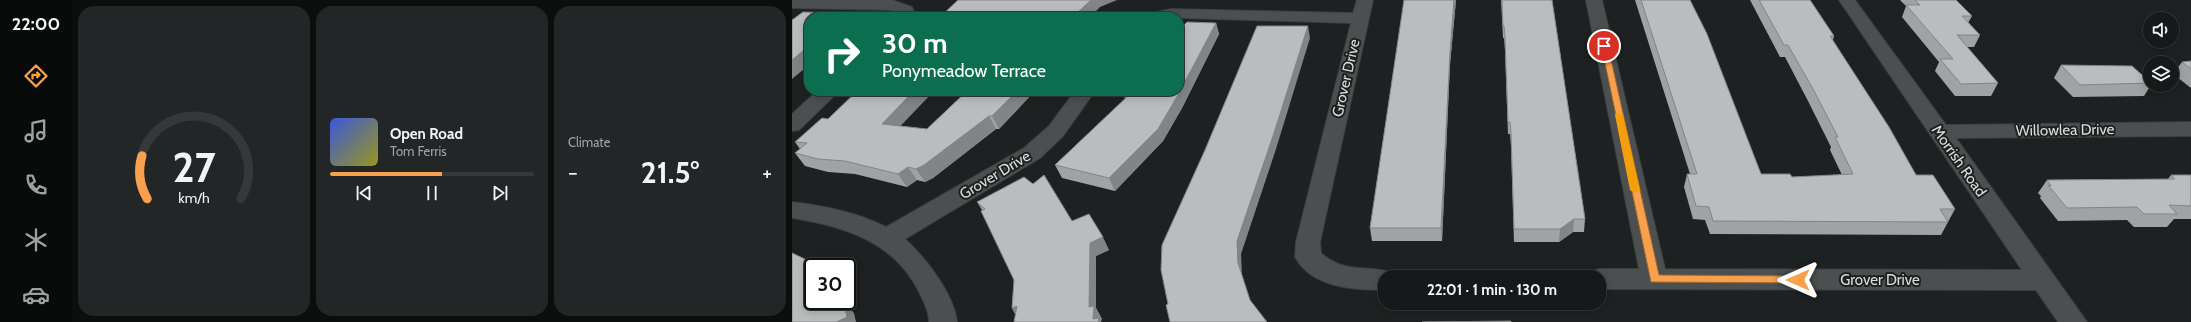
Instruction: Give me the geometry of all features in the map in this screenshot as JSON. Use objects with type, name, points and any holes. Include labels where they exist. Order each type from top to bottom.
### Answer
[{"type":"street","points":[[1594,0],[1654,279]]},
{"type":"street","name":"Morrish Road","points":[[1847,0],[2042,280],[2073,322]]},
{"type":"street","points":[[792,3],[892,5],[906,12]]},
{"type":"street","name":"Grover Drive","points":[[1184,14],[1363,9],[1308,242],[1308,256],[1319,267],[1337,276],[1354,279],[1378,280]]},
{"type":"street","points":[[792,125],[824,96]]},
{"type":"street","name":"Grover Drive","points":[[887,238],[1032,153],[1056,131],[1081,96]]},
{"type":"street","name":"Willowlea Drive","points":[[1939,132],[2191,129]]},
{"type":"street","points":[[792,210],[826,214],[851,222],[887,238],[915,262],[930,288],[943,322]]},
{"type":"street","name":"Grover Drive","points":[[1606,279],[2042,280]]},
{"type":"building","points":[[958,0],[1091,0],[1078,12],[945,12]]},
{"type":"building","points":[[1404,0],[1454,0],[1441,228],[1370,228]]},
{"type":"building","points":[[1502,0],[1552,0],[1585,219],[1574,219],[1560,229],[1514,229],[1511,133],[1510,122],[1508,122]]},
{"type":"building","points":[[1641,0],[1690,0],[1707,34],[1761,174],[1790,174],[1792,177],[1853,174],[1835,137],[1838,137],[1813,89],[1788,45],[1784,45],[1759,0],[1810,0],[1834,36],[1830,36],[1889,127],[1916,175],[1933,175],[1955,209],[1940,209],[1948,222],[1713,221],[1709,207],[1696,206],[1687,174],[1697,174]]},
{"type":"building","points":[[1915,0],[1956,0],[1972,16],[1962,16],[1980,35],[1957,35],[1998,83],[1961,84],[1940,59],[1953,59],[1906,5],[1920,5]]},
{"type":"building","points":[[804,12],[804,50],[792,60],[792,20]]},
{"type":"building","points":[[1187,22],[1216,23],[1184,84],[1184,25]]},
{"type":"building","points":[[1257,26],[1308,26],[1273,136],[1237,241],[1238,263],[1250,300],[1267,322],[1170,322],[1161,270],[1162,245],[1205,150]]},
{"type":"building","points":[[2191,61],[2191,69],[2182,62]]},
{"type":"building","points":[[2061,65],[2132,66],[2143,76],[2143,83],[2080,85]]},
{"type":"building","points":[[852,96],[909,96],[882,124],[927,129],[962,96],[1012,96],[992,116],[989,116],[924,165],[916,169],[908,167],[898,174],[845,161],[818,159],[795,153],[807,143],[795,142],[822,118],[828,119]]},
{"type":"building","points":[[1128,96],[1177,96],[1158,129],[1109,178],[1055,165]]},
{"type":"building","points":[[1044,175],[1072,221],[1089,214],[1103,237],[1090,243],[1089,307],[1094,306],[1093,319],[1099,318],[1098,322],[1014,322],[1017,306],[1012,308],[1014,280],[981,211],[985,209],[977,202],[1024,177],[1033,184]]},
{"type":"building","points":[[2171,175],[2191,175],[2191,206],[2169,205],[2177,214],[2144,214],[2137,207],[2067,208],[2048,185],[2051,186],[2047,180],[2175,179]]},
{"type":"building","points":[[792,253],[804,259],[804,310],[845,310],[847,317],[836,322],[792,322]]},
{"type":"building","points":[[1511,321],[1511,322],[1422,322]]},
{"type":"slow traffic","points":[[1619,115],[1635,190]]},
{"type":"route","points":[[1604,46],[1654,279],[1798,280]]}]
